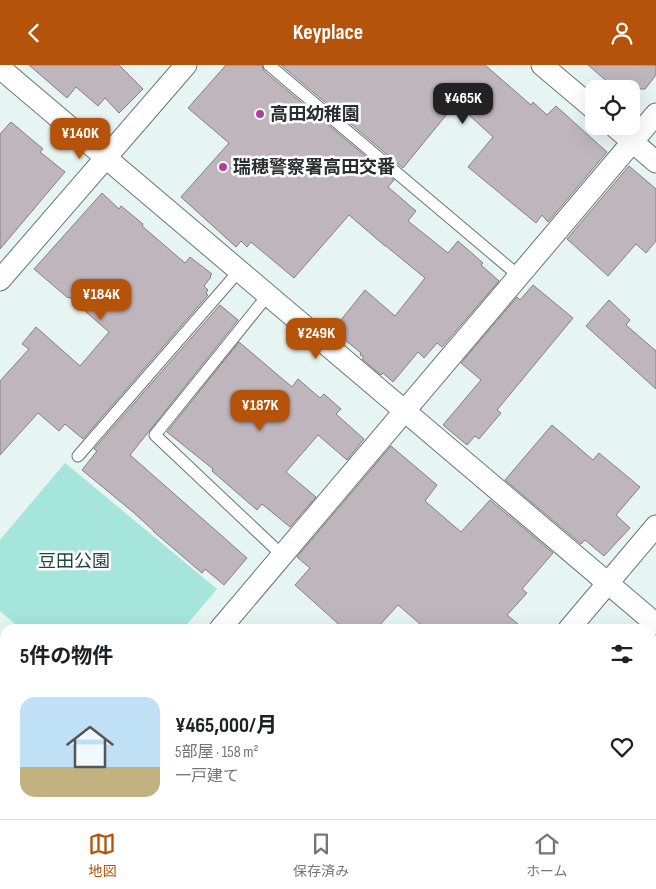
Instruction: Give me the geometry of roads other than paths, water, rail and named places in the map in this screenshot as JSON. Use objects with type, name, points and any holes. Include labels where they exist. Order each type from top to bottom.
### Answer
[{"type":"street","points":[[0,280],[186,65]]},
{"type":"street","points":[[542,65],[585,101]]},
{"type":"street","points":[[0,68],[656,624]]},
{"type":"street","points":[[224,624],[656,114]]},
{"type":"street","points":[[624,135],[656,162]]},
{"type":"street","points":[[573,624],[656,526]]},
{"type":"lane","points":[[269,65],[519,276]]},
{"type":"lane","points":[[78,456],[239,271]]},
{"type":"lane","points":[[268,295],[154,435],[282,555]]},
{"type":"place","name":"高田幼稚園","points":[[260,114]]},
{"type":"place","name":"瑞穂警察署高田交番","points":[[223,167]]},
{"type":"park label","name":"豆田公園","points":[[74,561]]}]
